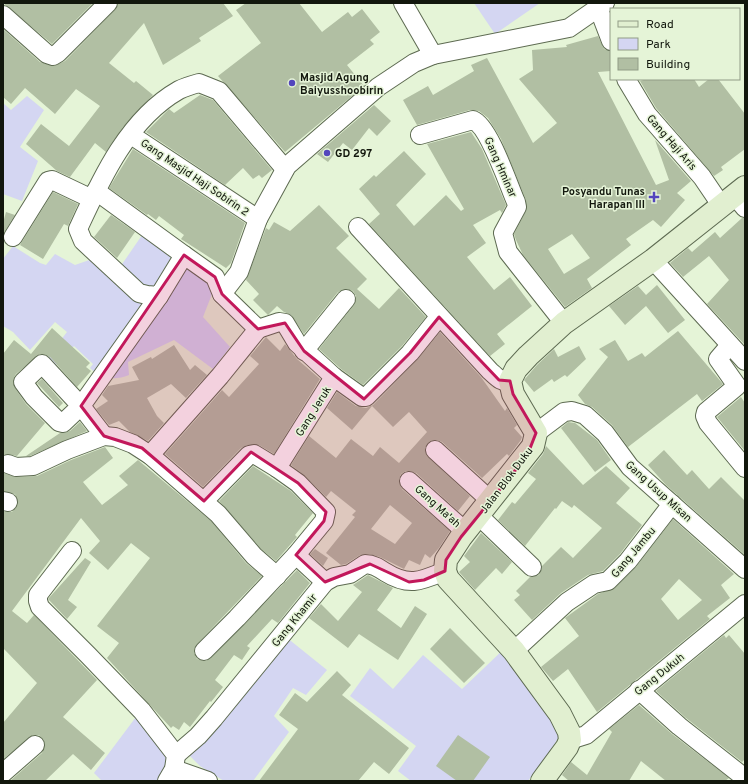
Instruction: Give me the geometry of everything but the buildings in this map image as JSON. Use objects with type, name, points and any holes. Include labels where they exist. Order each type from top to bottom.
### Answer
[{"type":"street","points":[[3,15],[47,54],[53,56],[58,53],[108,3]]},
{"type":"street","points":[[403,3],[433,55]]},
{"type":"street","points":[[222,294],[239,272],[258,219],[285,169],[378,87],[414,64],[433,55],[568,28],[602,5],[610,37]]},
{"type":"street","name":"Gang Haji Aris","points":[[627,80],[647,114],[702,177],[736,199]]},
{"type":"street","points":[[159,296],[147,295],[139,292],[83,241],[78,229],[109,165],[131,134],[144,119],[179,90],[199,83],[219,91],[285,169]]},
{"type":"street","name":"Gang Hminar","points":[[420,135],[473,120],[478,123],[492,142],[517,206],[503,233],[508,252],[564,323]]},
{"type":"street","name":"Gang Masjid Haji Sobirin 2","points":[[131,134],[258,219]]},
{"type":"street","points":[[14,237],[48,180],[52,180],[94,195],[215,277],[222,294],[258,329]]},
{"type":"street","points":[[358,227],[439,317],[499,380],[504,382],[510,381],[516,369],[528,356],[564,323],[736,199]]},
{"type":"street","points":[[104,436],[81,406],[159,296],[184,255]]},
{"type":"street","points":[[653,260],[745,361]]},
{"type":"street","points":[[304,351],[346,299]]},
{"type":"street","name":"Gang Jeruk","points":[[277,468],[334,376],[362,397],[366,397],[410,353],[439,317]]},
{"type":"street","points":[[150,455],[220,376],[258,329],[279,322],[285,322],[297,343],[304,351],[334,376]]},
{"type":"street","points":[[730,344],[718,358],[736,384],[736,388],[706,412],[705,416],[708,422],[745,468]]},
{"type":"street","name":"Jalan Blok Duku","points":[[445,571],[446,560],[478,516],[527,456],[533,446],[536,433],[513,394],[510,381]]},
{"type":"street","name":"Gang Usup Misan","points":[[536,433],[564,412],[572,411],[585,414],[605,433],[630,467],[745,569]]},
{"type":"street","points":[[8,464],[16,467],[33,466],[67,450],[104,436],[115,437],[133,444],[150,455],[204,501],[218,514],[254,556],[277,576]]},
{"type":"street","points":[[435,450],[478,516],[532,568]]},
{"type":"street","points":[[204,501],[249,455],[254,454],[277,468],[298,484],[326,512],[324,521],[296,555],[204,651]]},
{"type":"street","name":"Gang Ma'ah","points":[[409,481],[478,516]]},
{"type":"street","name":"Gang Jambu","points":[[514,651],[567,602],[594,584],[608,581],[628,561],[672,504]]},
{"type":"street","points":[[72,551],[38,595],[40,608],[142,711],[172,769],[208,781]]},
{"type":"street","points":[[296,555],[325,582],[334,577],[350,574],[365,564],[370,564],[393,576],[409,582],[424,580],[445,571],[455,587],[514,651],[560,714],[569,732],[570,740],[567,747],[542,781]]},
{"type":"street","name":"Gang Khamir","points":[[172,769],[325,582]]},
{"type":"street","name":"Gang Dukuh","points":[[570,740],[586,735],[745,604]]},
{"type":"street","points":[[639,690],[680,726],[745,778]]},
{"type":"street","points":[[3,773],[35,745]]},
{"type":"highlighted area","points":[[184,255],[215,277],[222,294],[258,329],[285,323],[304,351],[364,399],[410,353],[439,317],[499,380],[510,381],[513,394],[536,433],[527,456],[461,537],[446,560],[445,571],[424,580],[409,582],[370,564],[325,582],[296,555],[324,521],[326,512],[298,483],[251,452],[204,501],[142,448],[104,436],[81,406]]},
{"type":"green space","points":[[474,3],[540,3],[495,34]]},
{"type":"green space","points":[[27,96],[44,110],[20,147],[38,161],[22,201],[3,194],[3,103],[11,110]]},
{"type":"green space","points":[[149,225],[219,276],[203,317],[230,347],[213,369],[174,340],[128,362],[129,375],[118,378],[108,378],[99,375],[90,368],[93,364],[74,346],[55,366],[47,358],[67,332],[55,322],[30,350],[13,332],[3,326],[3,259],[13,246],[40,263],[46,265],[55,254],[75,265],[95,258],[116,273]]},
{"type":"green space","points":[[281,633],[327,670],[306,695],[293,688],[274,716],[289,732],[253,781],[224,781],[200,766],[187,753]]},
{"type":"green space","points":[[505,648],[561,733],[551,750],[528,781],[411,781],[398,771],[416,746],[350,696],[370,668],[393,689],[423,655],[462,689]]},
{"type":"green space","points":[[136,717],[167,746],[169,769],[158,781],[102,781],[94,773]]},
{"type":"place","name":"Masjid Agung Baiyusshoobirin","points":[[292,83]]},
{"type":"place","name":"GD 297","points":[[327,153]]},
{"type":"place","name":"Posyandu Tunas Harapan III","points":[[654,197]]}]
